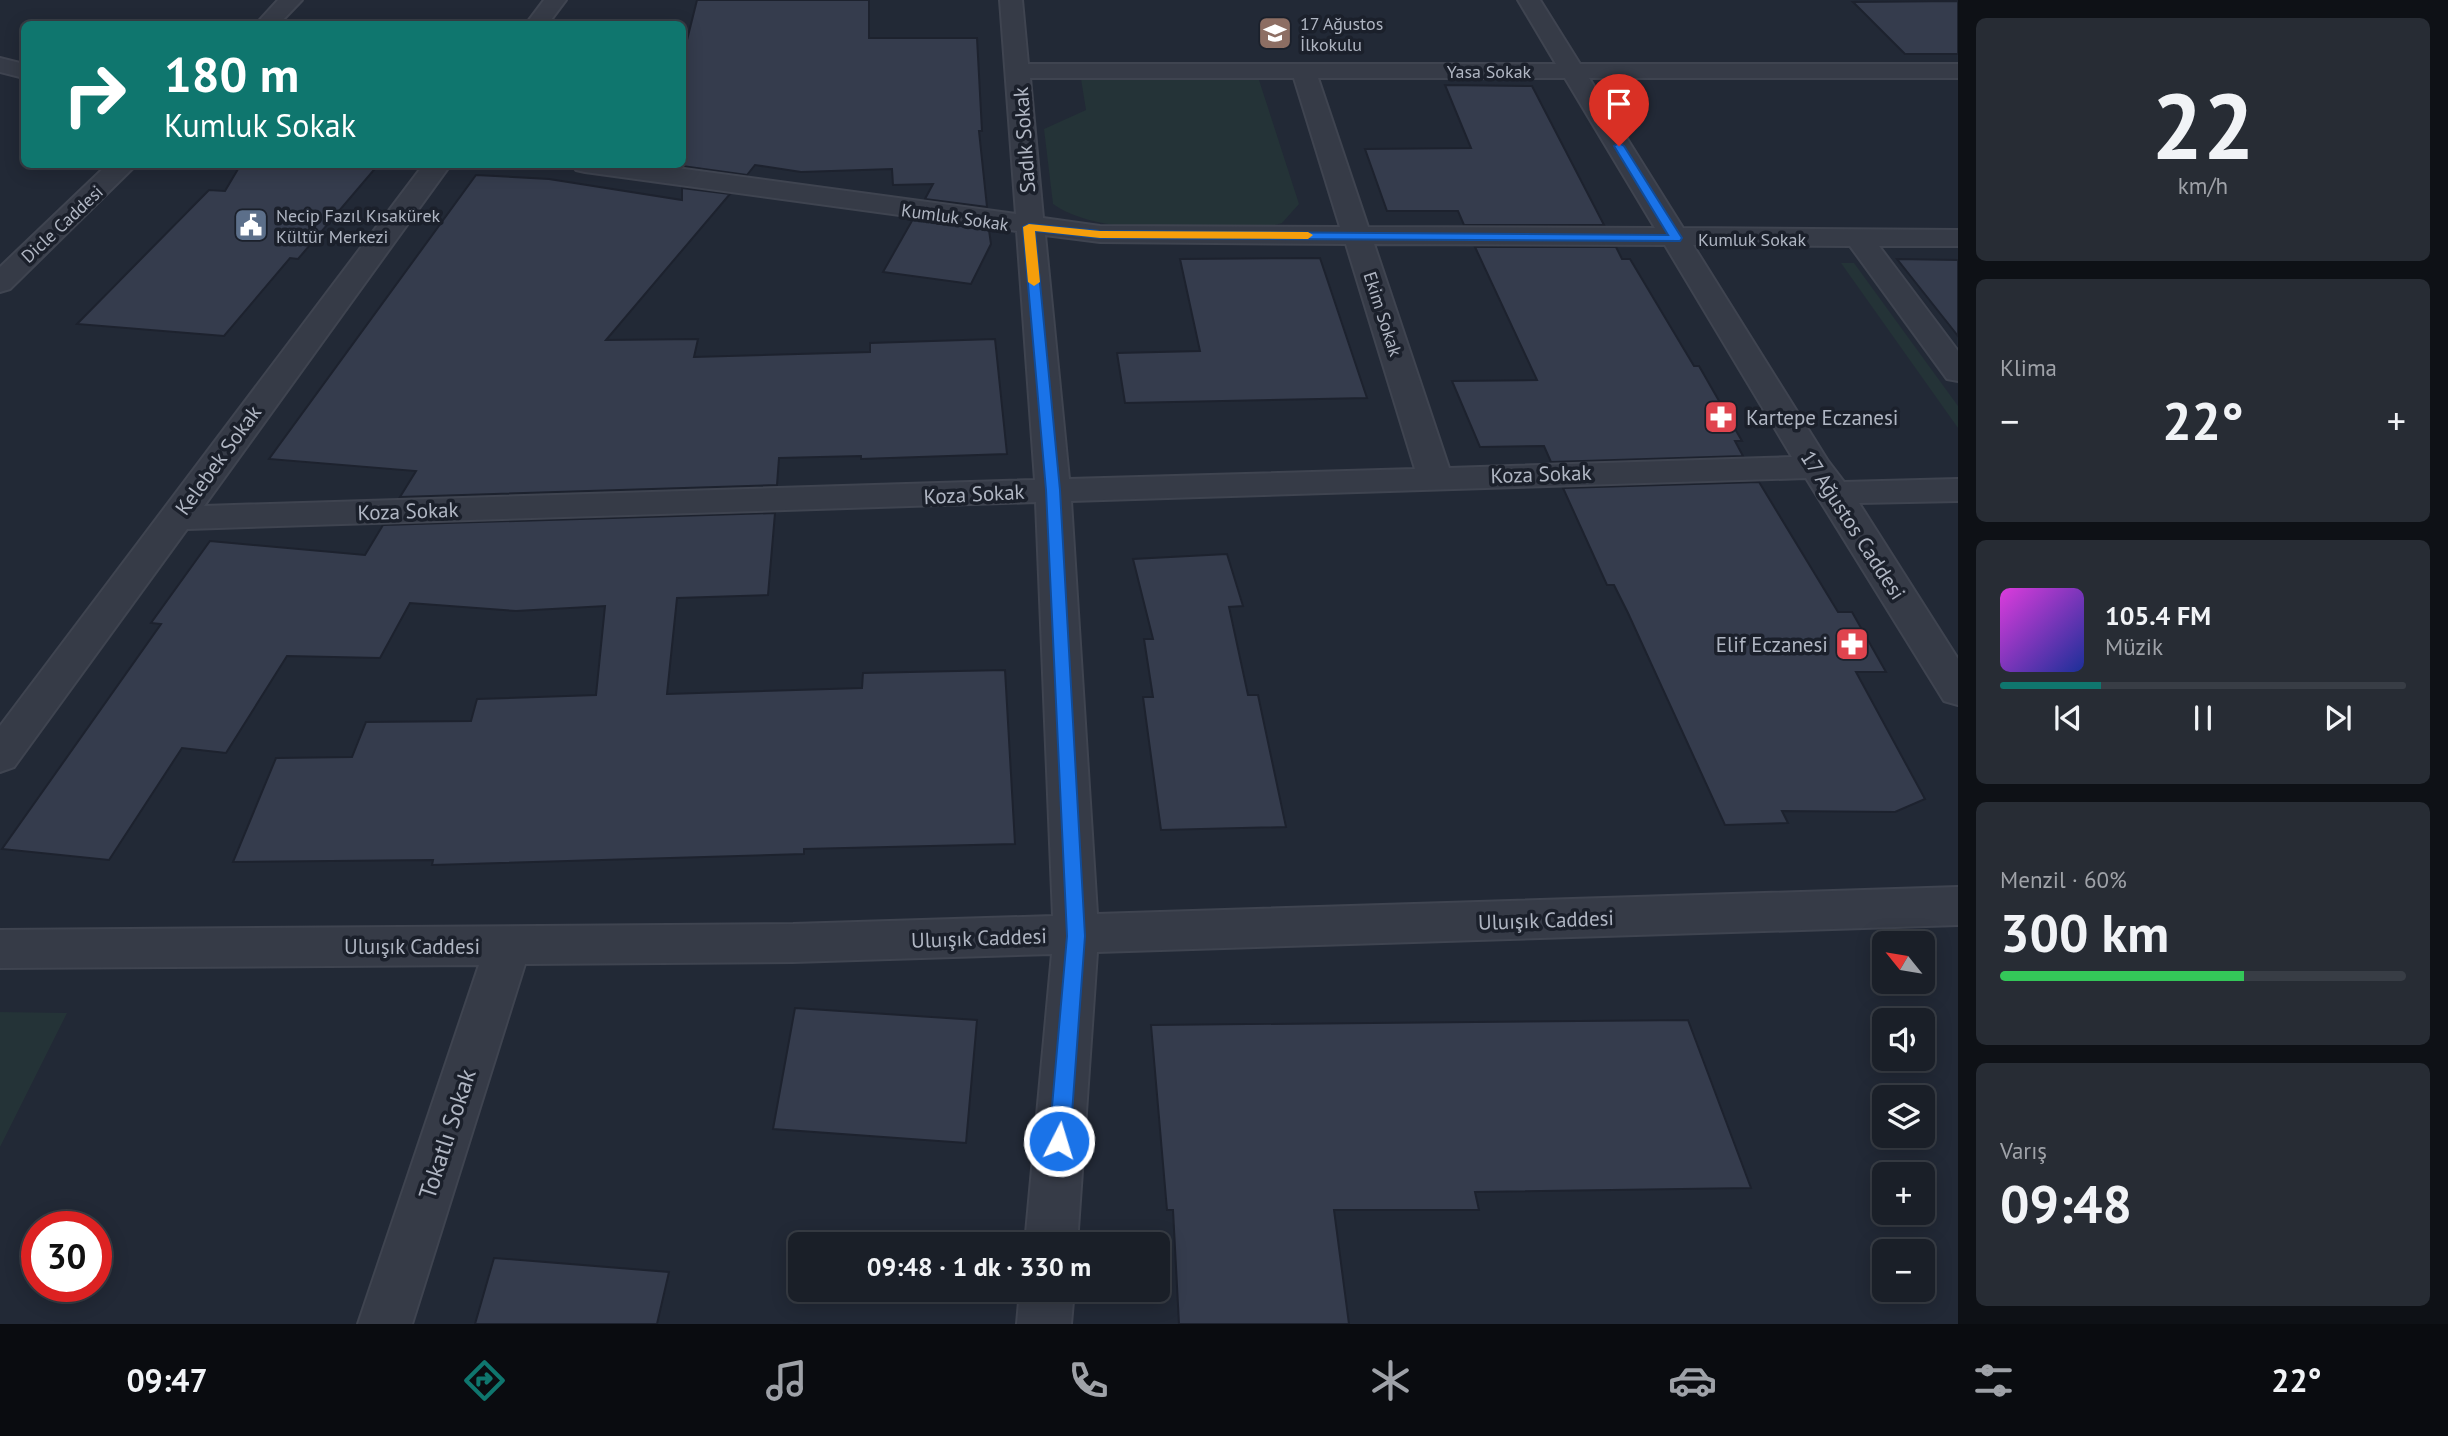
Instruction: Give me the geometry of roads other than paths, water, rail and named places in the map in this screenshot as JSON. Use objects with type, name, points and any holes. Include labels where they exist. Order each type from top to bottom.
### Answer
[{"type":"street","points":[[270,21],[291,0]]},
{"type":"street","points":[[539,21],[555,0]]},
{"type":"street","name":"Sadık Sokak","points":[[1011,0],[1053,490],[1076,936],[1052,1232]]},
{"type":"street","name":"17 Ağustos Caddesi","points":[[1507,0],[1573,71]]},
{"type":"street","name":"17 Ağustos Caddesi","points":[[1529,0],[1958,691]]},
{"type":"street","points":[[0,65],[21,70]]},
{"type":"street","name":"Yasa Sokak","points":[[1019,71],[1958,71]]},
{"type":"street","name":"Ekim Sokak","points":[[1304,71],[1435,477]]},
{"type":"street","name":"Dicle Caddesi","points":[[0,283],[120,168]]},
{"type":"street","name":"Kelebek Sokak","points":[[0,756],[435,168]]},
{"type":"street","name":"Kumluk Sokak","points":[[613,168],[1029,227],[1100,234],[1958,238]]},
{"type":"street","points":[[1859,239],[1958,372]]},
{"type":"street","name":"Koza Sokak","points":[[175,518],[1435,477],[1825,480],[1958,490]]},
{"type":"street","name":"Uluışık Caddesi","points":[[0,949],[793,943],[1958,906]]},
{"type":"street","name":"Tokatlı Sokak","points":[[385,1324],[508,945]]},
{"type":"street","points":[[1044,1324],[1046,1302]]},
{"type":"place","name":"17 Ağustos İlkokulu","points":[[1275,33]]},
{"type":"place","name":"Necip Fazıl Kısakürek Kültür Merkezi","points":[[251,225]]},
{"type":"place","name":"Kartepe Eczanesi","points":[[1721,417]]},
{"type":"place","name":"Elif Eczanesi","points":[[1852,644]]}]
